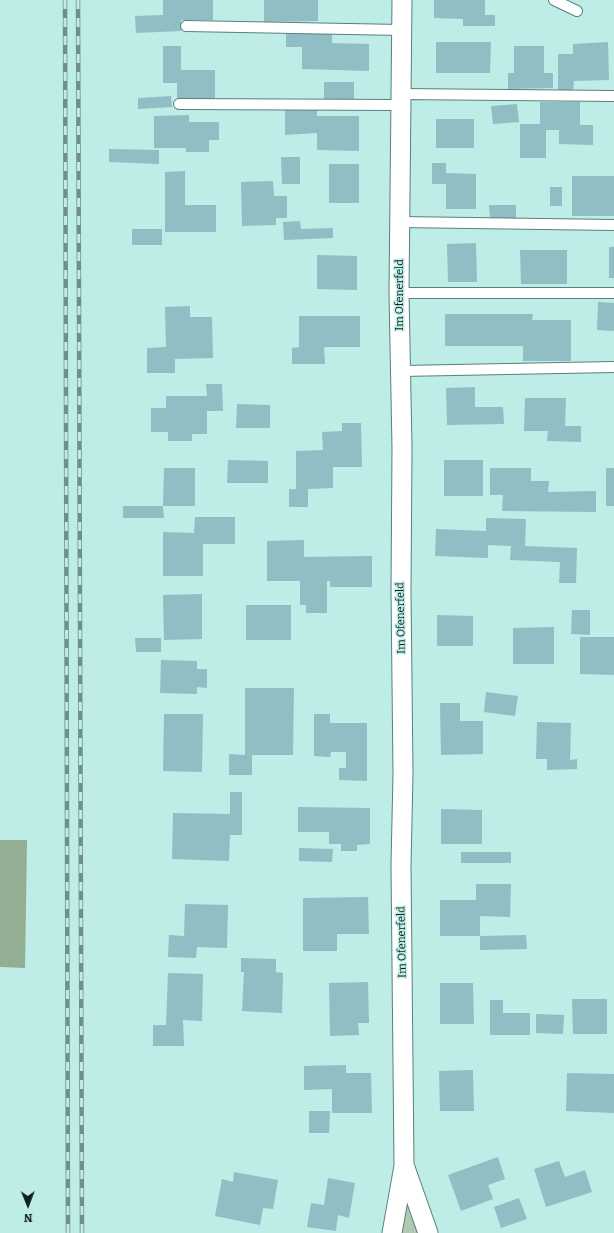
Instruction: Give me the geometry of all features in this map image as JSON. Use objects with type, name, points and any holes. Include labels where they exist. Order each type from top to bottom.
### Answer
[{"type":"street","name":"Im Ofenerfeld","points":[[402,0],[399,293],[401,371],[403,774],[401,865],[404,1165],[428,1233]]},
{"type":"street","points":[[392,1233],[404,1165]]},
{"type":"lane","points":[[554,0],[577,11]]},
{"type":"lane","points":[[186,26],[402,30]]},
{"type":"lane","points":[[179,104],[614,96]]},
{"type":"lane","points":[[400,222],[614,225]]},
{"type":"lane","points":[[399,293],[614,293]]},
{"type":"lane","points":[[401,371],[614,368]]},
{"type":"green space","points":[[0,840],[27,840],[25,968],[0,967]]},
{"type":"green space","points":[[404,1165],[427,1233],[391,1233]]},
{"type":"building","points":[[163,0],[213,0],[213,20],[181,20],[181,31],[136,33],[135,16],[163,15]]},
{"type":"building","points":[[264,0],[318,0],[318,21],[264,22]]},
{"type":"building","points":[[434,0],[485,0],[485,15],[495,15],[495,26],[463,26],[463,19],[434,18]]},
{"type":"building","points":[[286,31],[332,31],[332,43],[369,44],[369,71],[302,69],[302,47],[286,47]]},
{"type":"building","points":[[436,42],[491,42],[490,73],[436,73]]},
{"type":"building","points":[[608,42],[609,80],[574,81],[573,90],[558,91],[558,54],[573,54],[573,44]]},
{"type":"building","points":[[163,46],[181,46],[181,70],[215,70],[215,101],[177,101],[177,83],[163,83]]},
{"type":"building","points":[[514,46],[544,46],[544,73],[553,73],[553,88],[508,89],[508,73],[514,73]]},
{"type":"building","points":[[324,82],[354,82],[354,101],[324,100]]},
{"type":"building","points":[[171,96],[172,107],[138,109],[138,98]]},
{"type":"building","points":[[540,102],[580,102],[580,125],[593,125],[593,145],[559,144],[559,130],[546,130],[546,158],[520,158],[520,124],[540,124]]},
{"type":"building","points":[[517,104],[519,122],[493,124],[491,106]]},
{"type":"building","points":[[285,109],[317,109],[317,116],[359,116],[359,151],[317,150],[317,133],[285,135]]},
{"type":"building","points":[[189,115],[189,122],[219,122],[219,140],[209,140],[209,152],[186,152],[186,148],[154,148],[154,116]]},
{"type":"building","points":[[436,119],[474,119],[474,148],[436,148]]},
{"type":"building","points":[[109,149],[159,150],[159,164],[109,162]]},
{"type":"building","points":[[281,157],[300,157],[300,184],[282,184]]},
{"type":"building","points":[[432,163],[446,163],[446,173],[476,174],[476,209],[446,209],[446,184],[432,184]]},
{"type":"building","points":[[329,164],[359,164],[359,203],[329,203]]},
{"type":"building","points":[[185,171],[185,205],[216,205],[216,232],[165,232],[165,172]]},
{"type":"building","points":[[572,176],[614,176],[614,216],[572,216]]},
{"type":"building","points":[[273,181],[274,196],[287,196],[287,218],[276,218],[276,225],[242,226],[241,182]]},
{"type":"building","points":[[550,187],[562,187],[562,206],[550,206]]},
{"type":"building","points":[[489,205],[516,205],[516,219],[490,219]]},
{"type":"building","points":[[300,221],[301,229],[333,228],[333,238],[284,240],[283,222]]},
{"type":"building","points":[[132,229],[162,229],[162,245],[132,245]]},
{"type":"building","points":[[476,243],[477,282],[448,282],[447,244]]},
{"type":"building","points":[[609,247],[614,247],[614,278],[609,278]]},
{"type":"building","points":[[520,250],[567,250],[567,284],[521,284]]},
{"type":"building","points":[[317,255],[357,256],[357,290],[317,289]]},
{"type":"building","points":[[598,302],[614,303],[614,331],[597,330]]},
{"type":"building","points":[[190,306],[190,317],[212,317],[213,358],[175,359],[175,373],[147,373],[147,348],[166,347],[165,307]]},
{"type":"building","points":[[445,314],[533,314],[532,320],[571,320],[571,361],[523,361],[523,346],[445,346]]},
{"type":"building","points":[[299,316],[360,316],[360,347],[324,347],[325,364],[292,364],[292,348],[299,347]]},
{"type":"building","points":[[206,384],[222,384],[223,411],[207,411],[207,434],[192,434],[192,441],[168,441],[168,432],[151,432],[151,408],[166,408],[166,396],[207,396]]},
{"type":"building","points":[[475,387],[475,407],[503,407],[504,424],[447,425],[446,388]]},
{"type":"building","points":[[525,398],[566,398],[565,426],[581,426],[581,442],[547,441],[548,431],[524,431]]},
{"type":"building","points":[[237,404],[270,405],[270,428],[236,428]]},
{"type":"building","points":[[342,423],[361,423],[362,467],[333,467],[333,488],[308,489],[308,507],[289,507],[289,489],[296,489],[296,451],[323,450],[322,432],[342,431]]},
{"type":"building","points":[[228,460],[268,461],[268,483],[227,483]]},
{"type":"building","points":[[444,460],[483,460],[483,496],[444,496]]},
{"type":"building","points":[[164,468],[195,468],[195,506],[163,506]]},
{"type":"building","points":[[490,468],[531,468],[531,481],[549,481],[548,492],[596,491],[596,512],[502,511],[503,495],[490,495]]},
{"type":"building","points":[[606,468],[614,468],[614,506],[606,506]]},
{"type":"building","points":[[123,506],[163,506],[164,518],[123,518]]},
{"type":"building","points":[[195,517],[235,517],[235,544],[203,544],[203,576],[163,576],[163,532],[194,533]]},
{"type":"building","points":[[486,518],[526,519],[525,546],[577,548],[576,583],[559,583],[560,562],[510,560],[511,546],[488,545],[488,558],[435,556],[436,529],[486,531]]},
{"type":"building","points":[[304,540],[304,557],[372,556],[372,587],[330,587],[330,581],[327,581],[327,613],[306,613],[306,605],[300,605],[300,581],[267,581],[267,541]]},
{"type":"building","points":[[202,594],[202,639],[164,640],[163,595]]},
{"type":"building","points":[[246,605],[291,605],[291,640],[246,640]]},
{"type":"building","points":[[572,610],[590,610],[590,635],[571,634]]},
{"type":"building","points":[[437,615],[473,616],[473,646],[437,646]]},
{"type":"building","points":[[554,627],[554,664],[513,664],[513,628]]},
{"type":"building","points":[[580,637],[614,637],[614,675],[580,674]]},
{"type":"building","points":[[135,638],[161,638],[161,652],[136,652]]},
{"type":"building","points":[[161,660],[197,661],[197,669],[207,669],[207,688],[197,687],[197,694],[160,693]]},
{"type":"building","points":[[245,688],[294,688],[293,755],[252,755],[252,775],[229,775],[229,754],[245,755]]},
{"type":"building","points":[[486,692],[518,696],[515,716],[484,712]]},
{"type":"building","points":[[440,703],[460,703],[460,721],[483,721],[483,754],[441,755]]},
{"type":"building","points":[[164,714],[203,714],[202,772],[163,771]]},
{"type":"building","points":[[314,714],[330,714],[330,723],[367,723],[367,781],[339,780],[339,768],[346,768],[346,752],[331,752],[330,757],[314,756]]},
{"type":"building","points":[[537,722],[571,723],[570,760],[577,759],[577,769],[547,770],[547,759],[536,759]]},
{"type":"building","points":[[230,792],[242,792],[242,835],[230,835],[229,861],[172,859],[173,813],[230,814]]},
{"type":"building","points":[[298,807],[370,808],[370,844],[357,845],[357,851],[341,851],[341,844],[329,844],[329,832],[298,832]]},
{"type":"building","points":[[441,809],[482,810],[482,844],[441,844]]},
{"type":"building","points":[[299,848],[333,849],[332,862],[299,861]]},
{"type":"building","points":[[461,852],[511,852],[511,863],[461,863]]},
{"type":"building","points":[[476,884],[511,884],[510,917],[480,916],[480,936],[440,936],[440,900],[476,900]]},
{"type":"building","points":[[368,897],[369,934],[337,934],[337,951],[303,951],[303,898]]},
{"type":"building","points":[[185,904],[228,905],[227,948],[197,947],[196,958],[168,957],[169,935],[184,936]]},
{"type":"building","points":[[526,935],[527,949],[480,950],[480,936]]},
{"type":"building","points":[[241,958],[276,959],[276,972],[283,973],[282,1013],[242,1011],[244,972],[241,972]]},
{"type":"building","points":[[168,973],[203,974],[202,1021],[183,1020],[184,1046],[153,1046],[153,1025],[166,1025]]},
{"type":"building","points":[[368,982],[369,1023],[358,1023],[359,1035],[330,1036],[329,983]]},
{"type":"building","points":[[440,983],[473,983],[474,1024],[440,1024]]},
{"type":"building","points":[[572,999],[607,999],[607,1034],[573,1034]]},
{"type":"building","points":[[490,1000],[503,1000],[503,1013],[530,1013],[530,1035],[490,1035]]},
{"type":"building","points":[[536,1014],[564,1015],[563,1034],[536,1033]]},
{"type":"building","points":[[346,1065],[346,1073],[371,1073],[372,1113],[332,1113],[332,1089],[304,1090],[304,1066]]},
{"type":"building","points":[[473,1070],[474,1111],[440,1111],[439,1071]]},
{"type":"building","points":[[567,1073],[614,1074],[614,1113],[566,1111]]},
{"type":"building","points":[[309,1111],[330,1111],[329,1133],[309,1133]]},
{"type":"building","points":[[498,1157],[505,1179],[488,1185],[493,1199],[461,1211],[448,1175]]},
{"type":"building","points":[[559,1161],[565,1177],[585,1170],[592,1192],[546,1207],[534,1169]]},
{"type":"building","points":[[234,1172],[278,1180],[273,1209],[263,1208],[260,1225],[215,1216],[222,1179],[233,1182]]},
{"type":"building","points":[[328,1178],[355,1183],[349,1218],[338,1215],[336,1231],[307,1227],[311,1203],[324,1205]]},
{"type":"building","points":[[519,1198],[527,1219],[501,1228],[494,1207]]},
{"type":"railway","points":[[65,0],[68,1233]]},
{"type":"railway","points":[[78,0],[82,1233]]}]
